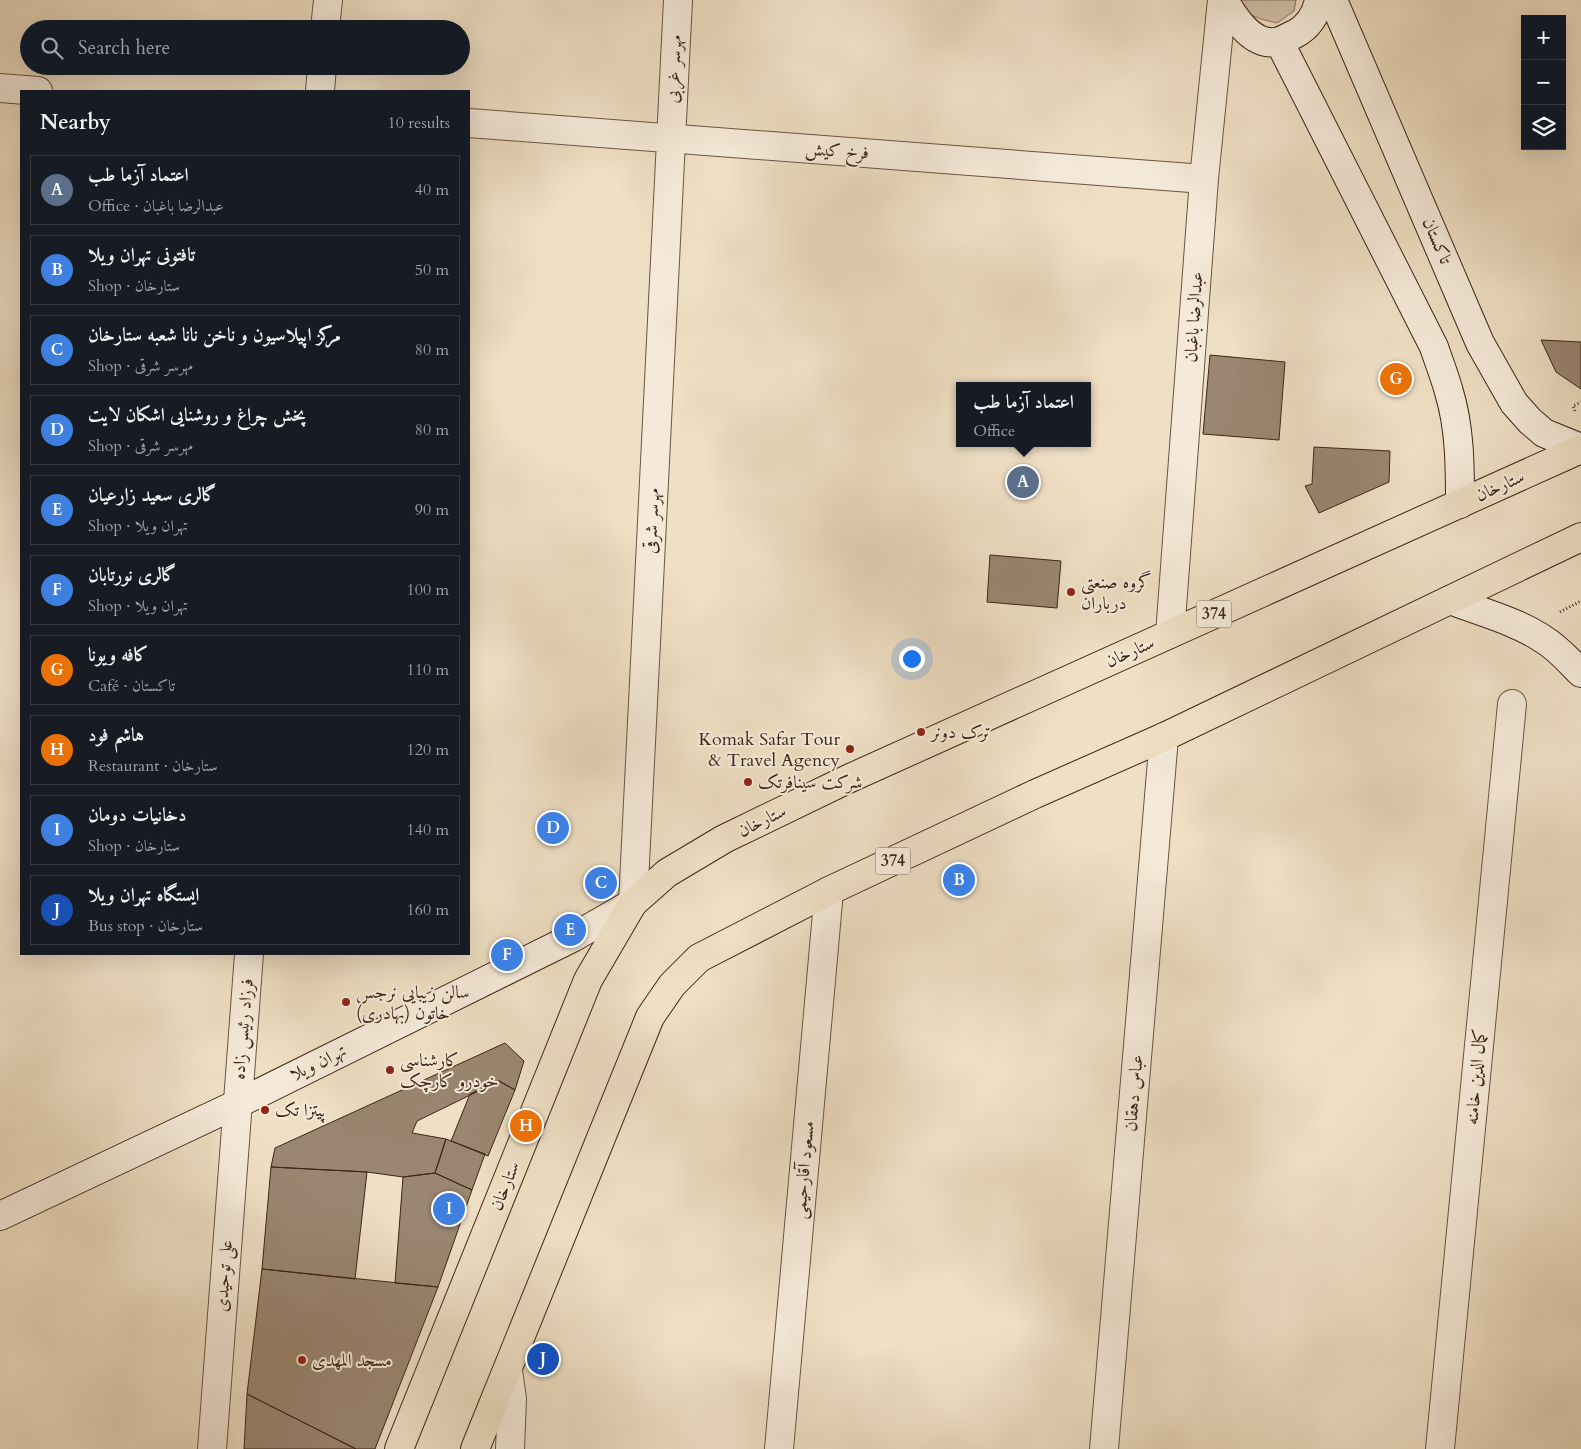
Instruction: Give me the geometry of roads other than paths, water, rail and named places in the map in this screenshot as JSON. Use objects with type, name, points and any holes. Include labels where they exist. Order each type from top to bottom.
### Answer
[{"type":"main road","name":"ستارخان","points":[[399,1449],[588,980],[633,903],[667,873],[724,839],[848,779],[1581,449]]},
{"type":"main road","name":"374","points":[[475,1449],[650,1016],[672,985],[699,958],[829,891],[1026,798],[1164,737],[1581,537]]},
{"type":"street","points":[[326,20],[328,0]]},
{"type":"street","name":"مهرسر غربی","points":[[671,138],[678,0]]},
{"type":"street","points":[[1223,0],[1246,31],[1267,42],[1279,41],[1301,30],[1310,22],[1317,10],[1319,0]]},
{"type":"street","name":"عبدالرضا باغبان","points":[[1170,634],[1204,179],[1223,0]]},
{"type":"street","name":"تاکستان","points":[[1333,0],[1480,343],[1514,403],[1530,421],[1544,433],[1581,449]]},
{"type":"street","points":[[1279,41],[1434,348],[1450,393],[1456,424],[1460,454],[1460,504]]},
{"type":"street","points":[[320,90],[321,75]]},
{"type":"street","points":[[0,88],[25,90]]},
{"type":"street","name":"فرخ کیش","points":[[470,124],[1204,179]]},
{"type":"street","name":"مهرسر شرقی","points":[[633,903],[671,138]]},
{"type":"street","points":[[1450,600],[1527,630],[1544,639],[1581,673]]},
{"type":"street","name":"کمال الدین خامنه","points":[[1440,1449],[1512,704]]},
{"type":"street","name":"عباس دهقان","points":[[1104,1449],[1164,737]]},
{"type":"street","name":"مسعود آقارحیمی","points":[[779,1449],[829,891]]},
{"type":"street","name":"تهران ویلا","points":[[0,1216],[237,1104],[572,938],[633,903]]},
{"type":"street","name":"فرزاد رئیس زاده","points":[[237,1104],[250,955]]},
{"type":"street","name":"علی توحیدی","points":[[212,1449],[237,1104]]},
{"type":"street","points":[[508,1370],[512,1399],[510,1449]]},
{"type":"place","name":"کافه ویونا","points":[[1396,379]]},
{"type":"place","name":"اعتماد آزما طب","points":[[1023,482]]},
{"type":"place","name":"گروه صنعتی درباران","points":[[1071,592]]},
{"type":"place","name":"ترک دونر","points":[[921,732]]},
{"type":"place","name":"Komak Safar Tour & Travel Agency","points":[[850,749]]},
{"type":"place","name":"شرکت سینافرتک","points":[[748,782]]},
{"type":"place","name":"پخش چراغ و روشنایی اشکان لایت","points":[[553,828]]},
{"type":"place","name":"تافتونی تهران ویلا","points":[[959,880]]},
{"type":"place","name":"مرکز اپیلاسیون و ناخن نانا شعبه ستارخان","points":[[601,883]]},
{"type":"place","name":"گالری سعید زارعیان","points":[[570,930]]},
{"type":"place","name":"گالری نورتابان","points":[[507,955]]},
{"type":"place","name":"سالن زیبایی نرجس خاتون (بهادری)","points":[[346,1002]]},
{"type":"place","name":"کارشناسی خودرو کارچک","points":[[390,1070]]},
{"type":"place","name":"پیتزا تک","points":[[265,1110]]},
{"type":"place","name":"هاشم فود","points":[[526,1126]]},
{"type":"place","name":"دخانیات دومان","points":[[449,1209]]},
{"type":"place","name":"ایستگاه تهران ویلا","points":[[543,1359]]},
{"type":"place","name":"مسجد المهدی","points":[[302,1360]]}]
